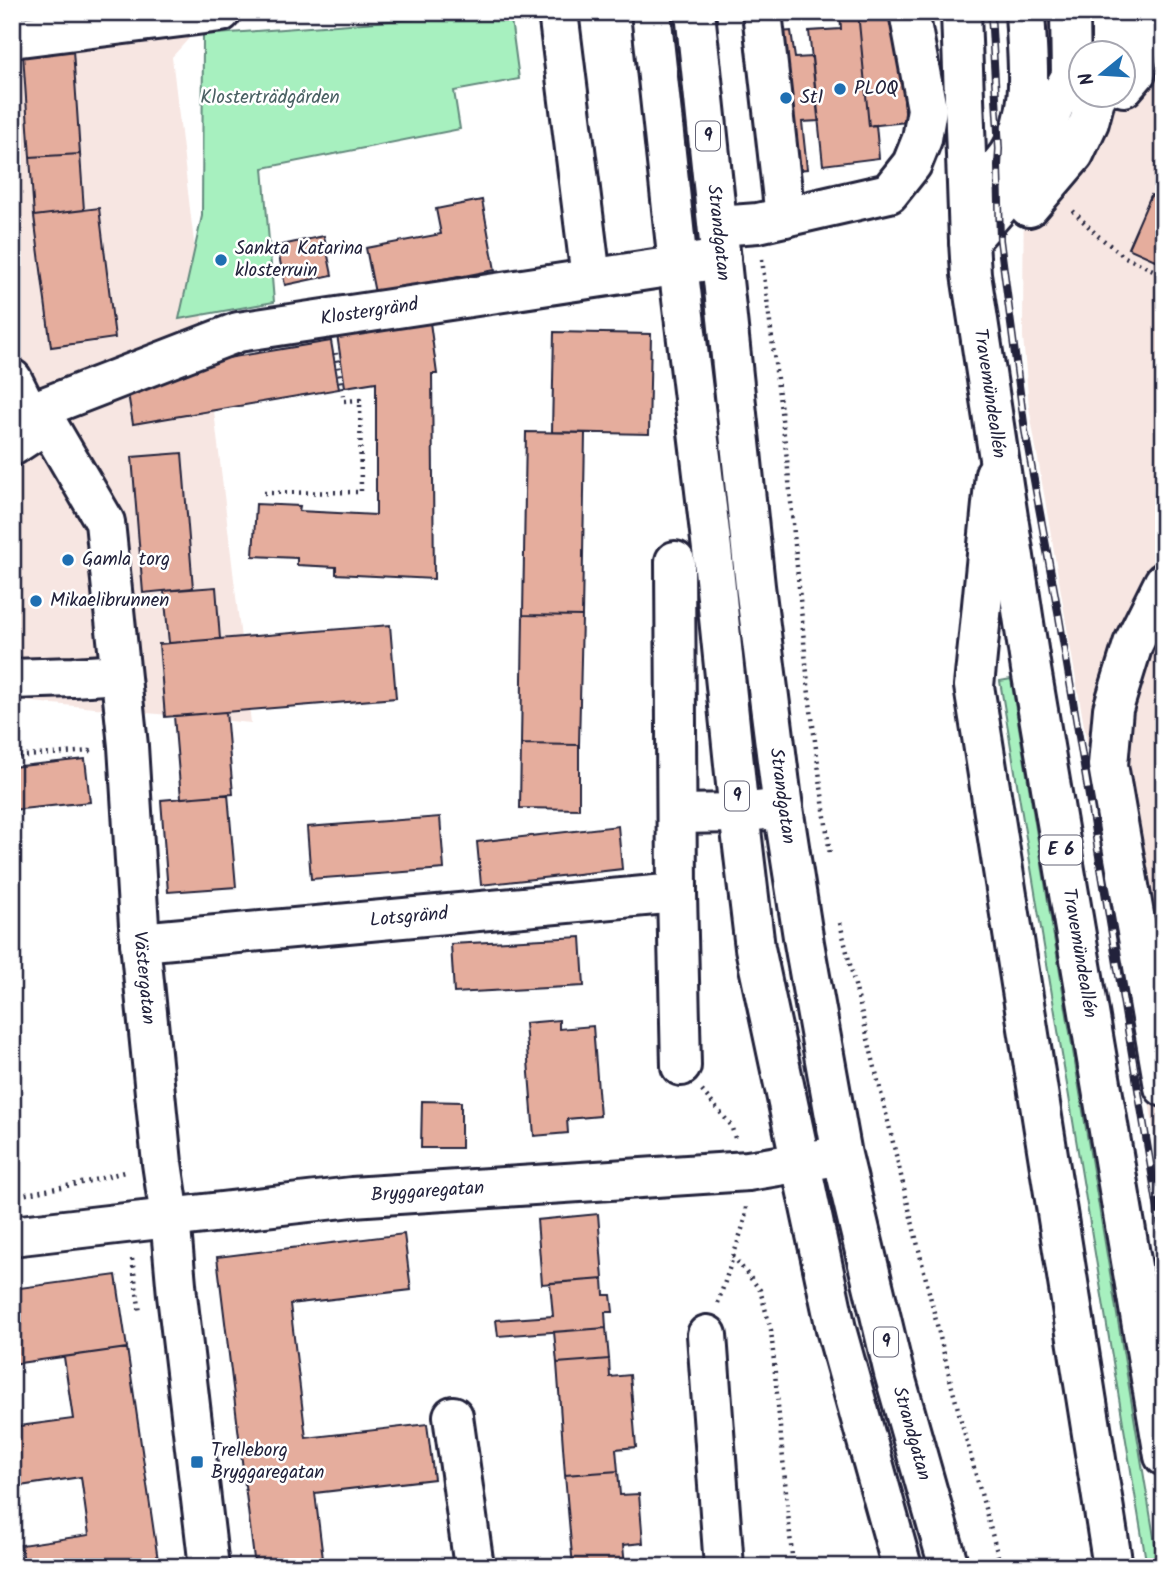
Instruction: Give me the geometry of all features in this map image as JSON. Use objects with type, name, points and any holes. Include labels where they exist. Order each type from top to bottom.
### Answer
[{"type":"main road","points":[[12,38],[221,12]]},
{"type":"main road","points":[[558,12],[591,278]]},
{"type":"main road","name":"9","points":[[651,12],[755,948],[836,1329],[902,1567]]},
{"type":"main road","name":"Strandgatan","points":[[695,12],[755,586],[783,808],[804,943],[842,1155],[894,1373],[949,1567]]},
{"type":"main road","points":[[762,12],[785,216]]},
{"type":"main road","name":"Klostergränd","points":[[12,446],[38,418],[238,332],[678,265],[758,223],[889,193],[912,164],[922,139],[927,109],[909,12]]},
{"type":"main road","name":"E 6","points":[[961,12],[970,258]]},
{"type":"main road","points":[[968,201],[1010,152],[1025,119],[1028,92],[1025,12]]},
{"type":"main road","points":[[1035,162],[1043,85],[1040,12]]},
{"type":"main road","points":[[1035,162],[1054,106],[1071,76],[1070,12]]},
{"type":"main road","points":[[1094,12],[1095,38]]},
{"type":"main road","points":[[1111,12],[1111,38]]},
{"type":"main road","points":[[1138,59],[1145,12]]},
{"type":"main road","points":[[970,258],[1071,108]]},
{"type":"main road","points":[[1074,154],[1093,108]]},
{"type":"main road","points":[[970,258],[1107,122],[1112,108]]},
{"type":"main road","name":"Travemündeallén","points":[[970,258],[1031,669],[1164,1456]]},
{"type":"main road","name":"Västergatan","points":[[12,379],[105,522],[128,746],[140,942],[162,1163],[209,1567]]},
{"type":"main road","points":[[997,447],[974,686],[1113,1567]]},
{"type":"main road","points":[[675,561],[681,1066]]},
{"type":"main road","points":[[1164,582],[1133,644],[1113,709],[1108,765],[1164,1087]]},
{"type":"main road","points":[[12,679],[120,674]]},
{"type":"main road","points":[[677,814],[739,813],[783,808]]},
{"type":"main road","name":"Lotsgränd","points":[[140,942],[677,893]]},
{"type":"main road","name":"Bryggaregatan","points":[[12,1237],[352,1197],[747,1171],[842,1155]]},
{"type":"main road","points":[[707,1335],[724,1567]]},
{"type":"main road","points":[[453,1416],[474,1567]]},
{"type":"path","points":[[768,308],[787,458],[809,695],[831,857]]},
{"type":"path","points":[[264,493],[361,492],[360,400],[344,401],[331,318]]},
{"type":"path","points":[[12,757],[90,751],[90,763]]},
{"type":"path","points":[[838,911],[952,1387],[1001,1567]]},
{"type":"path","points":[[12,1196],[86,1182],[162,1163]]},
{"type":"path","points":[[733,1256],[760,1290],[771,1330],[793,1567]]},
{"type":"shaded area","points":[[12,12],[213,12],[172,57],[251,723],[12,700]]},
{"type":"shaded area","points":[[1012,12],[1164,12],[1164,1189],[1029,407],[1023,337],[1024,153]]},
{"type":"green space","name":"Klosterträdgården","points":[[510,12],[519,79],[454,91],[460,129],[263,168],[274,302],[179,319],[202,216],[203,35]]},
{"type":"green space","points":[[1011,679],[1159,1567],[1147,1567],[1000,681]]},
{"type":"building","name":"PLOQ","points":[[840,12],[858,12],[869,126],[876,125],[879,158],[823,165],[809,31],[841,29]]},
{"type":"building","points":[[858,12],[896,12],[906,122],[869,126]]},
{"type":"building","points":[[791,31],[795,58],[812,57],[819,121],[802,122],[807,169],[760,173],[744,35]]},
{"type":"building","points":[[73,50],[80,154],[30,157],[23,54]]},
{"type":"building","points":[[80,154],[84,210],[34,216],[30,157]]},
{"type":"building","points":[[1151,195],[1164,201],[1164,264],[1128,248]]},
{"type":"building","points":[[482,200],[495,270],[375,293],[366,248],[441,234],[436,209]]},
{"type":"building","points":[[99,208],[115,338],[51,347],[34,216]]},
{"type":"building","points":[[324,236],[332,275],[285,285],[277,246]]},
{"type":"building","points":[[429,315],[437,374],[432,374],[434,579],[336,574],[336,567],[297,565],[297,558],[253,556],[256,504],[300,506],[299,511],[376,515],[376,382],[345,387],[336,328]]},
{"type":"building","points":[[554,332],[651,334],[649,434],[552,432]]},
{"type":"building","points":[[331,341],[339,389],[133,424],[125,375]]},
{"type":"building","points":[[526,432],[585,433],[582,616],[523,615]]},
{"type":"building","points":[[182,453],[193,588],[143,593],[132,457]]},
{"type":"building","points":[[216,587],[220,639],[169,643],[164,591]]},
{"type":"building","points":[[523,615],[582,616],[579,745],[521,744]]},
{"type":"building","points":[[390,625],[396,698],[165,717],[159,644]]},
{"type":"building","points":[[226,712],[233,794],[181,798],[174,716]]},
{"type":"building","points":[[521,744],[579,745],[579,809],[520,808]]},
{"type":"building","points":[[85,759],[90,802],[12,810],[12,767]]},
{"type":"building","points":[[228,794],[236,887],[168,892],[161,800]]},
{"type":"building","points":[[440,817],[444,869],[311,879],[307,827]]},
{"type":"building","points":[[618,826],[622,869],[481,885],[477,842]]},
{"type":"building","points":[[581,937],[584,986],[454,993],[451,944]]},
{"type":"building","points":[[559,1020],[559,1029],[593,1026],[600,1116],[567,1119],[568,1133],[534,1136],[525,1023]]},
{"type":"building","points":[[422,1101],[461,1102],[461,1148],[421,1148]]},
{"type":"building","points":[[598,1214],[603,1279],[542,1284],[537,1220]]},
{"type":"building","points":[[404,1234],[411,1290],[290,1304],[306,1438],[427,1424],[434,1479],[315,1493],[324,1567],[255,1567],[217,1257]]},
{"type":"building","points":[[116,1275],[127,1348],[12,1364],[12,1289]]},
{"type":"building","points":[[603,1279],[604,1295],[611,1295],[613,1312],[605,1312],[606,1328],[498,1336],[496,1320],[553,1316],[550,1283]]},
{"type":"building","points":[[606,1328],[609,1359],[557,1363],[554,1332]]},
{"type":"building","points":[[127,1348],[159,1567],[25,1567],[21,1545],[89,1535],[81,1477],[13,1487],[12,1427],[73,1419],[64,1357]]},
{"type":"building","points":[[609,1359],[610,1377],[630,1375],[636,1447],[616,1449],[618,1471],[565,1475],[557,1363]]},
{"type":"building","points":[[618,1471],[620,1495],[639,1494],[643,1543],[623,1545],[625,1567],[573,1567],[565,1475]]},
{"type":"railway","points":[[991,12],[999,149],[1000,240],[1025,431],[1059,617],[1164,1245]]},
{"type":"place","name":"PLOQ","points":[[840,89]]},
{"type":"place","name":"St1","points":[[786,98]]},
{"type":"place","name":"Sankta Katarina klosterruin","points":[[221,260]]},
{"type":"place","name":"Gamla torg","points":[[68,560]]},
{"type":"place","name":"Mikaelibrunnen","points":[[36,601]]},
{"type":"place","name":"Trelleborg Bryggaregatan","points":[[197,1462]]}]
